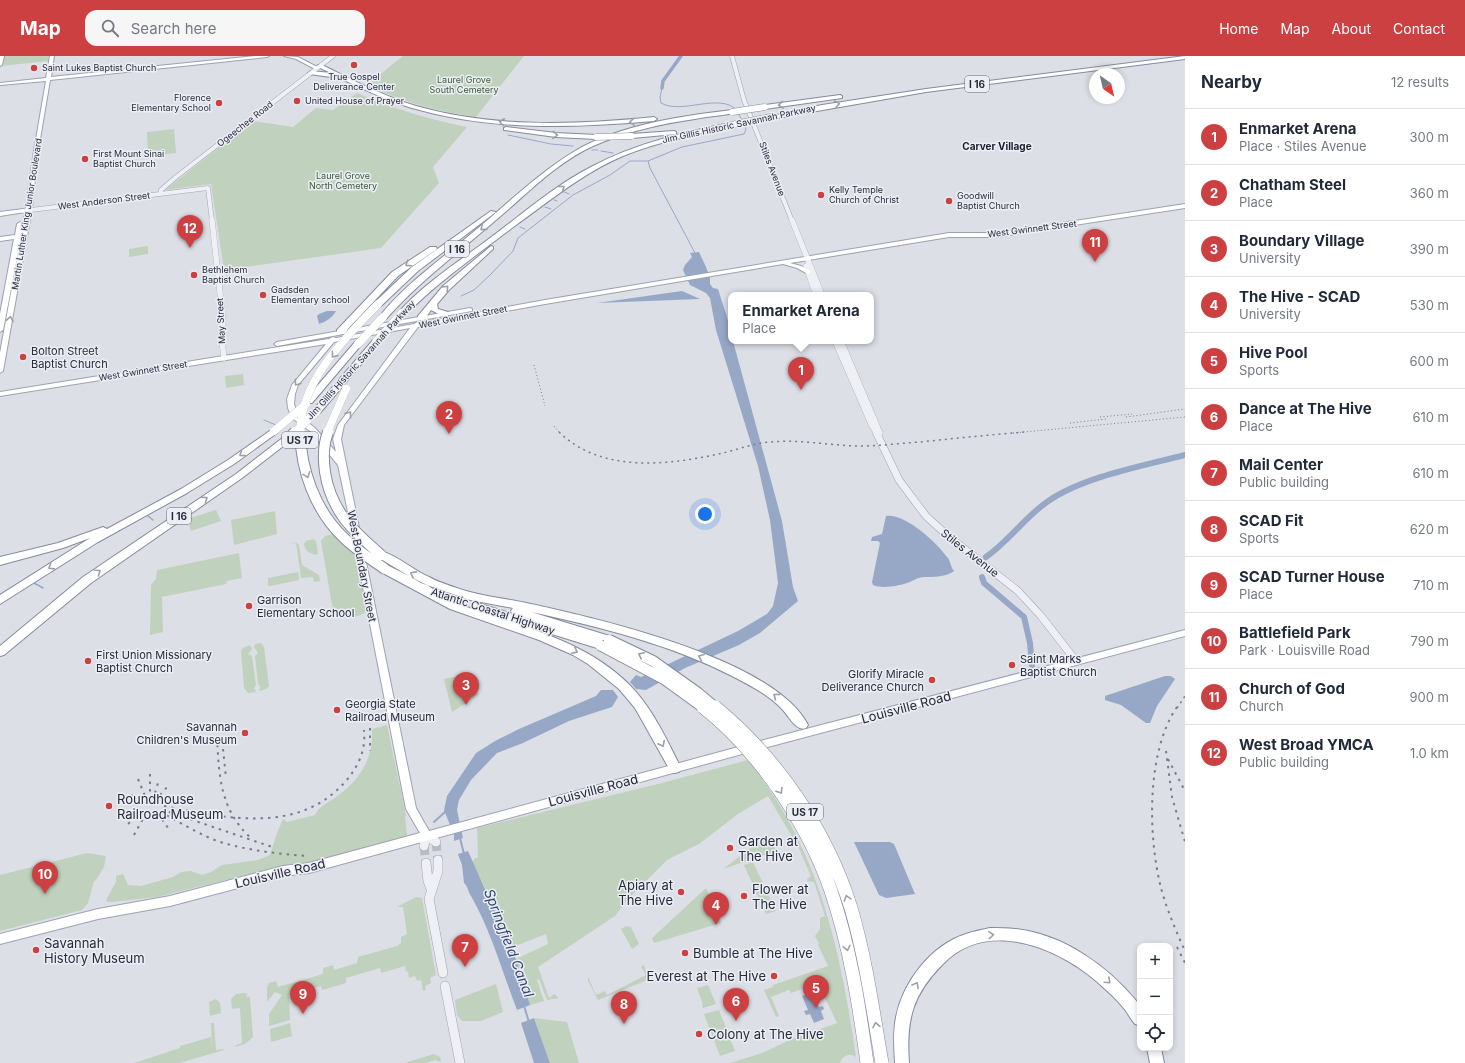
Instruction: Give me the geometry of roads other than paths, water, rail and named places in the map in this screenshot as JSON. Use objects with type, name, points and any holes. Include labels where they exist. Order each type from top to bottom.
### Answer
[{"type":"highway","name":"I 16","points":[[859,94],[1153,56]]},
{"type":"highway","name":"Jim Gillis Historic Savannah Parkway","points":[[67,596],[155,532],[245,472],[292,435],[317,411],[402,313],[428,288],[575,178],[605,161],[675,137],[842,102],[1185,57]]},
{"type":"highway","points":[[319,67],[394,103],[464,122],[528,132],[596,137],[632,136],[713,128]]},
{"type":"highway","points":[[319,67],[403,104],[426,110],[492,121],[581,126],[712,114]]},
{"type":"highway","points":[[311,73],[336,76]]},
{"type":"highway","name":"Jim Gillis Historic Savannah Parkway","points":[[145,512],[184,491],[231,462],[274,431],[309,401],[396,302],[416,283],[566,159],[590,146],[641,128],[668,121],[843,96]]},
{"type":"highway","name":"Atlantic Coastal Highway","points":[[534,185],[478,223],[415,269],[378,304],[345,340],[325,366],[308,395],[302,414],[300,442],[304,470],[316,499],[332,525],[352,546],[386,569],[445,598],[604,642],[658,675],[701,704],[748,749],[760,762],[778,787],[800,825],[830,889],[848,948],[867,1063]]},
{"type":"highway","points":[[421,318],[460,274],[539,208],[549,197]]},
{"type":"highway","points":[[340,332],[395,274],[424,254],[478,223]]},
{"type":"highway","points":[[433,304],[435,310],[445,314]]},
{"type":"highway","name":"Atlantic Coastal Highway","points":[[375,344],[346,389],[325,438],[325,468],[328,491],[344,519],[354,531],[381,555],[425,580],[643,655],[707,698],[749,738],[788,784],[818,834],[842,885],[864,958],[882,1063]]},
{"type":"highway","points":[[0,561],[60,546],[145,512]]},
{"type":"highway","name":"I 16","points":[[0,600],[95,540],[145,512]]},
{"type":"highway","points":[[423,588],[450,605],[542,635],[581,653],[604,669],[624,687],[637,703],[653,727],[675,768]]},
{"type":"highway","points":[[464,594],[537,609],[625,631],[685,651],[760,685],[781,700],[802,725]]},
{"type":"highway","points":[[0,644],[67,596]]},
{"type":"highway","name":"I 16","points":[[0,652],[67,596]]},
{"type":"highway","points":[[902,1063],[902,1023],[908,999],[919,980],[933,961],[953,945],[972,938],[1006,934],[1039,940],[1054,945],[1098,972],[1129,1003],[1137,1015]]},
{"type":"highway","points":[[1155,1051],[1157,1063]]},
{"type":"main road","points":[[0,65],[2,56]]},
{"type":"main road","name":"Martin Luther King Junior Boulevard","points":[[0,330],[26,211],[48,56]]},
{"type":"main road","name":"Martin Luther King Junior Boulevard","points":[[46,78],[52,56]]},
{"type":"main road","points":[[0,83],[246,56]]},
{"type":"main road","points":[[46,78],[267,56]]},
{"type":"main road","points":[[286,56],[297,58],[319,67]]},
{"type":"main road","points":[[299,56],[319,67]]},
{"type":"main road","name":"West Gwinnett Street","points":[[720,271],[781,263],[950,235],[996,235],[1185,206]]},
{"type":"main road","name":"West Anderson Street","points":[[0,214],[26,211]]},
{"type":"main road","points":[[0,239],[20,236]]},
{"type":"main road","name":"Martin Luther King Junior Boulevard","points":[[0,372],[17,279],[20,236]]},
{"type":"main road","name":"West Gwinnett Street","points":[[0,394],[223,356],[340,332],[421,318],[677,278],[779,260],[807,258]]},
{"type":"main road","points":[[781,263],[796,266],[808,272]]},
{"type":"main road","name":"West Gwinnett Street","points":[[0,391],[223,356],[331,341],[677,278]]},
{"type":"main road","name":"West Boundary Street","points":[[421,318],[341,425],[337,439],[410,809],[426,835]]},
{"type":"main road","points":[[340,332],[295,385],[291,393],[290,409],[298,419],[312,428],[341,463]]},
{"type":"main road","points":[[313,344],[322,347],[322,352]]},
{"type":"main road","points":[[312,428],[327,430],[341,425]]},
{"type":"main road","name":"Louisville Road","points":[[0,939],[98,914],[170,901],[283,871],[309,868],[451,828],[1185,633]]},
{"type":"street","name":"Ogeechee Road","points":[[160,194],[161,190],[176,177],[333,56]]},
{"type":"street","name":"Stiles Avenue","points":[[732,56],[744,100],[821,292]]},
{"type":"street","name":"West Anderson Street","points":[[26,211],[208,188]]},
{"type":"street","name":"May Street","points":[[208,188],[210,191],[223,320],[223,356]]},
{"type":"street","name":"Stiles Avenue","points":[[807,258],[806,263],[808,272],[815,292]]},
{"type":"street","name":"Stiles Avenue","points":[[836,344],[872,426],[880,435]]},
{"type":"street","name":"Stiles Avenue","points":[[842,344],[878,426],[880,435],[899,480],[917,505],[944,533],[1024,598],[1076,662]]},
{"type":"street","name":"West Boundary Street","points":[[426,835],[436,842]]},
{"type":"street","points":[[424,846],[426,835]]},
{"type":"street","points":[[438,860],[439,870],[431,889],[430,910],[443,973]]},
{"type":"street","points":[[426,863],[428,881],[431,889]]},
{"type":"street","points":[[445,986],[460,1063]]},
{"type":"water","points":[[699,252],[710,278],[710,284],[713,288],[718,289],[728,322],[728,344],[734,344],[782,521],[793,587],[798,601],[760,633],[739,645],[685,668],[646,690],[636,689],[630,682],[636,675],[641,677],[738,631],[767,614],[773,606],[778,583],[770,520],[758,466],[716,330],[710,298],[706,293],[690,285],[683,270],[685,265],[692,257],[690,253]]},
{"type":"water","points":[[682,291],[700,299],[597,303]]},
{"type":"water","points":[[327,311],[336,311],[329,319],[319,324],[317,316]]},
{"type":"water","points":[[886,516],[894,516],[902,519],[920,530],[942,551],[954,571],[944,576],[920,578],[895,586],[881,587],[873,585],[872,582],[880,543],[878,541],[871,541],[872,537],[882,534]]},
{"type":"water","points":[[1165,676],[1171,676],[1175,679],[1157,706],[1150,723],[1146,723],[1121,705],[1105,700],[1105,696]]},
{"type":"water","points":[[601,690],[613,690],[618,697],[612,707],[569,721],[523,743],[497,753],[471,780],[459,800],[457,810],[463,838],[454,841],[454,835],[444,810],[447,796],[476,753],[495,741],[519,729],[596,696]]},
{"type":"water","points":[[854,842],[890,842],[894,844],[915,894],[886,898],[879,895]]},
{"type":"water","points":[[468,851],[516,959],[530,1005],[517,1010],[485,923],[464,883],[462,865],[458,854]]},
{"type":"water","points":[[812,992],[819,1007],[823,1006],[824,1009],[821,1011],[824,1019],[814,1023],[810,1014],[806,1015],[804,1011],[808,1010],[802,996]]},
{"type":"water","points":[[534,1018],[550,1063],[534,1063],[521,1023]]},
{"type":"waterway","points":[[662,88],[663,81],[681,56]]},
{"type":"waterway","points":[[662,88],[660,97],[661,103],[670,106],[679,107],[720,103],[729,105],[737,110]]},
{"type":"waterway","points":[[738,113],[742,120]]},
{"type":"waterway","points":[[648,161],[682,147],[744,134],[746,129],[744,124]]},
{"type":"waterway","points":[[508,135],[551,144],[573,146]]},
{"type":"waterway","points":[[592,150],[598,150]]},
{"type":"waterway","points":[[601,151],[613,153]]},
{"type":"waterway","points":[[461,296],[474,290],[490,275],[513,251],[518,238],[573,195],[610,175],[630,161],[648,161]]},
{"type":"waterway","points":[[648,161],[650,168],[695,253]]},
{"type":"waterway","points":[[564,192],[569,194]]},
{"type":"waterway","points":[[545,207],[551,209]]},
{"type":"waterway","points":[[520,227],[525,229]]},
{"type":"waterway","points":[[264,420],[276,425]]},
{"type":"waterway","points":[[986,557],[1002,544],[1039,508],[1061,493],[1113,473],[1185,455]]},
{"type":"waterway","points":[[148,516],[153,520]]},
{"type":"waterway","points":[[982,577],[984,583],[1024,617],[1030,643],[1032,665]]},
{"type":"waterway","points":[[34,583],[43,588]]},
{"type":"waterway","points":[[434,822],[445,812]]},
{"type":"waterway","name":"Springfield Canal","points":[[460,838],[464,854]]},
{"type":"waterway","name":"Springfield Canal","points":[[524,1006],[529,1022]]},
{"type":"tunnel","points":[[436,842],[438,860]]},
{"type":"tunnel","points":[[424,846],[426,863]]},
{"type":"railway","points":[[534,365],[545,406]]},
{"type":"railway","points":[[1126,417],[1185,409]]},
{"type":"railway","points":[[1100,417],[1132,414]]},
{"type":"railway","points":[[1013,433],[1185,417]]},
{"type":"railway","points":[[1070,423],[1106,419]]},
{"type":"railway","points":[[554,426],[559,432]]},
{"type":"railway","points":[[559,432],[576,445],[595,455],[637,463],[659,463],[681,461],[770,442],[793,441],[868,446],[1024,432]]},
{"type":"railway","points":[[1177,708],[1185,696]]},
{"type":"railway","points":[[1177,707],[1167,726],[1160,747],[1152,795],[1152,820],[1154,845],[1161,888],[1185,951]]},
{"type":"railway","points":[[370,728],[370,751]]},
{"type":"railway","points":[[234,818],[283,816],[305,810],[326,799],[345,782],[357,764],[364,745],[364,730]]},
{"type":"railway","points":[[217,737],[220,779],[227,804],[234,818]]},
{"type":"railway","points":[[223,749],[226,778]]},
{"type":"railway","points":[[1166,751],[1172,797],[1185,842]]},
{"type":"railway","points":[[1168,759],[1185,791]]},
{"type":"railway","points":[[150,774],[150,794]]},
{"type":"railway","points":[[138,779],[145,796]]},
{"type":"railway","points":[[155,793],[158,783]]},
{"type":"railway","points":[[160,795],[169,785]]},
{"type":"railway","points":[[131,795],[140,800]]},
{"type":"railway","points":[[126,802],[137,803]]},
{"type":"railway","points":[[164,806],[234,818]]},
{"type":"railway","points":[[124,816],[136,811]]},
{"type":"railway","points":[[160,812],[201,834],[227,844],[247,849],[307,856]]},
{"type":"railway","points":[[169,812],[275,848]]},
{"type":"railway","points":[[158,813],[168,828]]},
{"type":"railway","points":[[128,824],[138,815]]},
{"type":"railway","points":[[134,835],[144,817]]},
{"type":"railway","points":[[234,818],[251,838]]},
{"type":"railway","points":[[1177,947],[1185,963]]},
{"type":"place","name":"True Gospel Deliverance Center","points":[[354,65]]},
{"type":"place","name":"Saint Lukes Baptist Church","points":[[34,68]]},
{"type":"place","name":"United House of Prayer","points":[[297,101]]},
{"type":"place","name":"Florence Elementary School","points":[[219,103]]},
{"type":"place","name":"First Mount Sinai Baptist Church","points":[[85,159]]},
{"type":"place","name":"Kelly Temple Church of Christ","points":[[821,195]]},
{"type":"place","name":"Goodwill Baptist Church","points":[[949,201]]},
{"type":"place","name":"West Broad YMCA","points":[[190,248]]},
{"type":"place","name":"Church of God","points":[[1095,262]]},
{"type":"place","name":"Bethlehem Baptist Church","points":[[194,275]]},
{"type":"place","name":"Gadsden Elementary school","points":[[263,295]]},
{"type":"place","name":"Bolton Street Baptist Church","points":[[23,357]]},
{"type":"place","name":"Enmarket Arena","points":[[801,390]]},
{"type":"place","name":"Chatham Steel","points":[[449,434]]},
{"type":"place","name":"Garrison Elementary School","points":[[249,606]]},
{"type":"place","name":"First Union Missionary Baptist Church","points":[[88,661]]},
{"type":"place","name":"Saint Marks Baptist Church","points":[[1012,665]]},
{"type":"place","name":"Glorify Miracle Deliverance Church","points":[[932,680]]},
{"type":"place","name":"Boundary Village","points":[[466,705]]},
{"type":"place","name":"Georgia State Railroad Museum","points":[[337,710]]},
{"type":"place","name":"Savannah Children's Museum","points":[[245,733]]},
{"type":"place","name":"Roundhouse Railroad Museum","points":[[109,806]]},
{"type":"place","name":"Garden at The Hive","points":[[730,848]]},
{"type":"place","name":"Apiary at The Hive","points":[[681,892]]},
{"type":"place","name":"Battlefield Park","points":[[45,894]]},
{"type":"place","name":"Flower at The Hive","points":[[744,896]]},
{"type":"place","name":"The Hive - SCAD","points":[[716,925]]},
{"type":"place","name":"Savannah History Museum","points":[[36,950]]},
{"type":"place","name":"Bumble at The Hive","points":[[685,953]]},
{"type":"place","name":"Mail Center","points":[[465,967]]},
{"type":"place","name":"Everest at The Hive","points":[[774,976]]},
{"type":"place","name":"Hive Pool","points":[[816,1008]]},
{"type":"place","name":"SCAD Turner House","points":[[303,1014]]},
{"type":"place","name":"Dance at The Hive","points":[[736,1021]]},
{"type":"place","name":"SCAD Fit","points":[[624,1024]]},
{"type":"place","name":"Colony at The Hive","points":[[699,1034]]},
{"type":"district","name":"Carver Village","points":[[997,146]]},
{"type":"park label","name":"Laurel Grove South Cemetery","points":[[464,86]]},
{"type":"park label","name":"Laurel Grove North Cemetery","points":[[343,182]]}]
